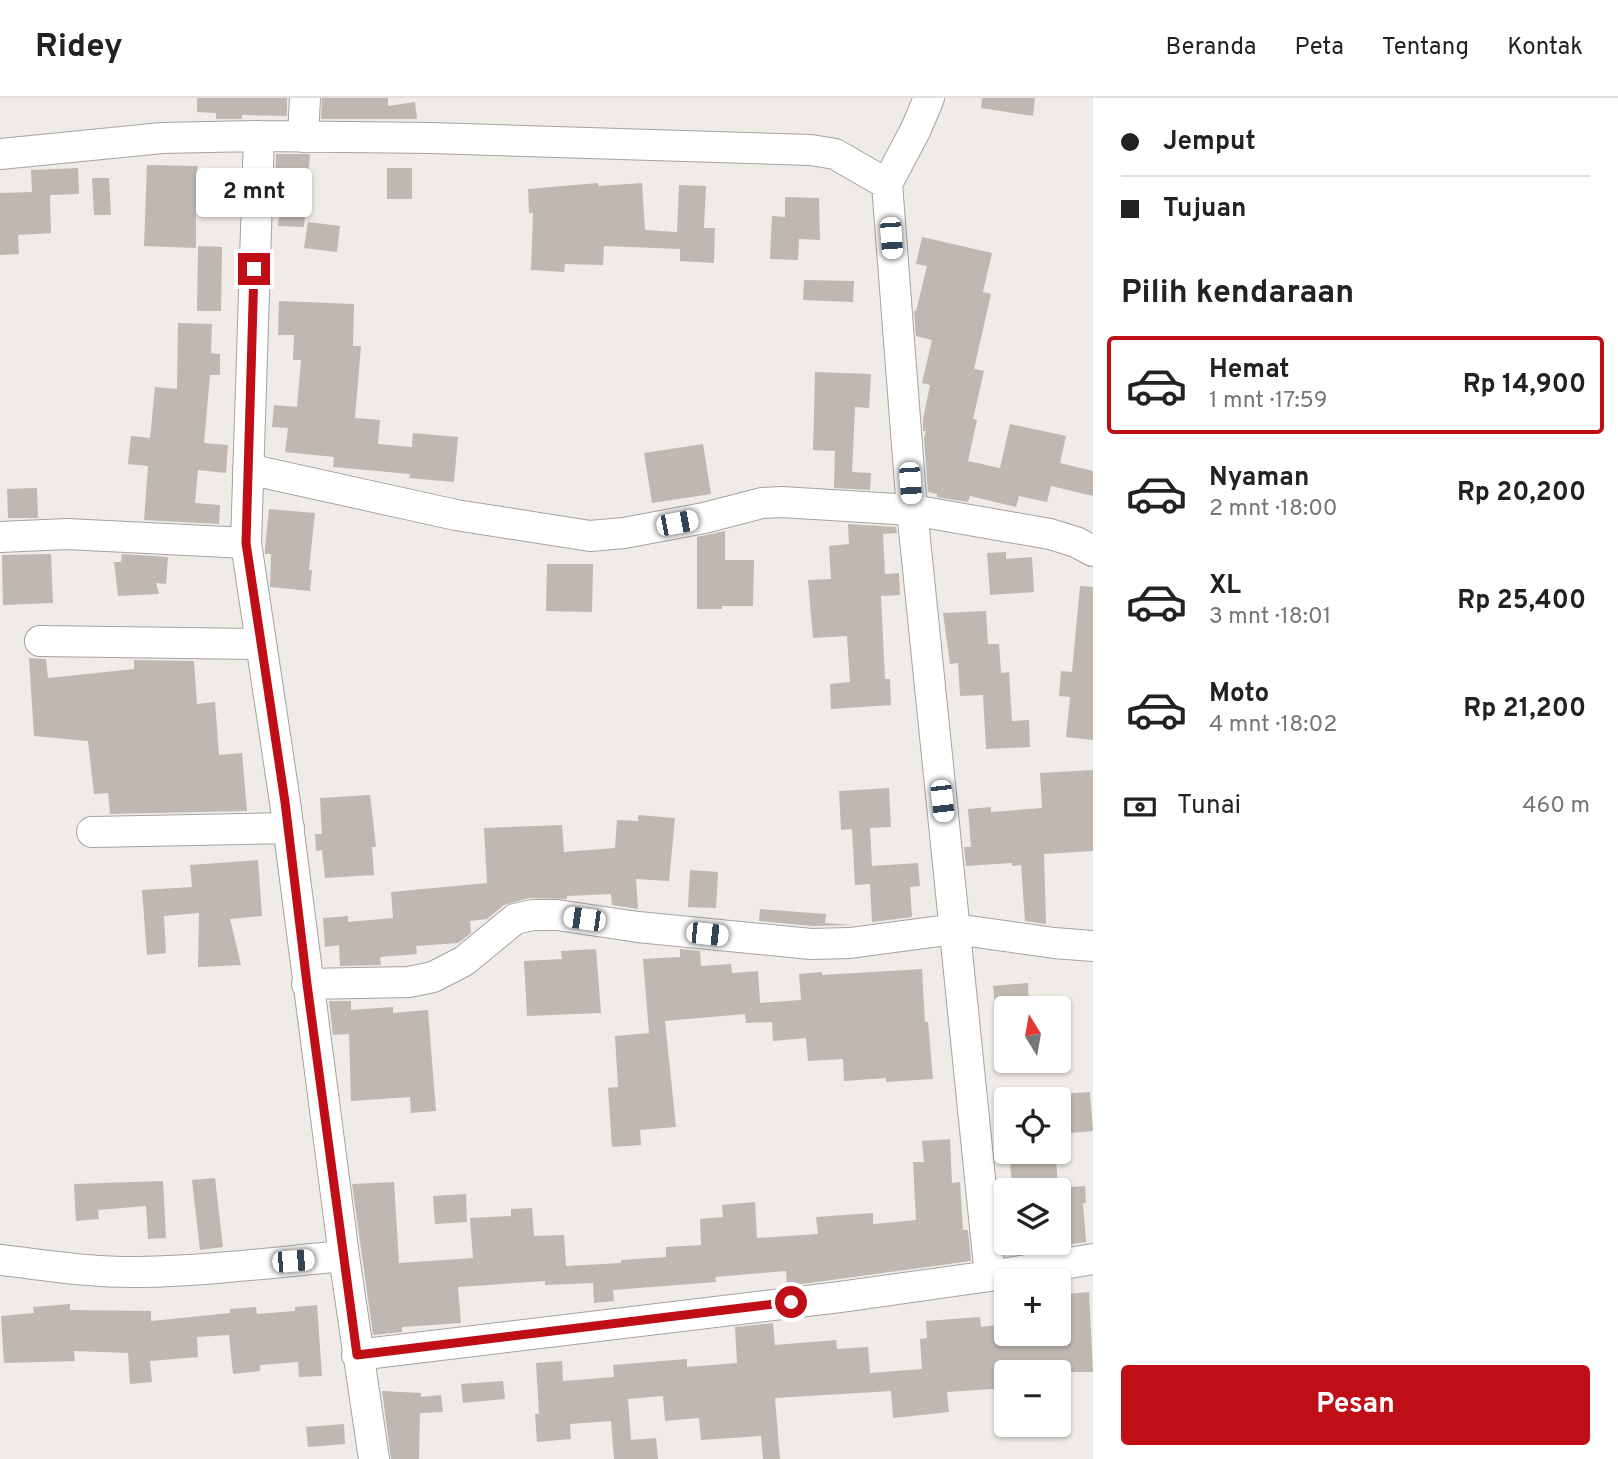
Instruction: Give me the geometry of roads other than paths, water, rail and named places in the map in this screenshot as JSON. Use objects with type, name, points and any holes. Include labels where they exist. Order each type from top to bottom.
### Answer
[{"type":"street","points":[[303,137],[305,98]]},
{"type":"street","points":[[929,98],[887,184],[912,510],[990,1276]]},
{"type":"street","points":[[259,136],[246,543],[289,828],[307,984],[357,1355],[374,1459]]},
{"type":"street","points":[[0,154],[162,138],[259,136],[432,138],[811,150],[835,155],[887,184]]},
{"type":"street","points":[[248,469],[456,515],[590,536],[624,533],[762,503],[782,502],[912,510],[1050,534],[1093,551]]},
{"type":"street","points":[[0,537],[67,534],[246,543]]},
{"type":"street","points":[[40,641],[260,644]]},
{"type":"street","points":[[92,832],[289,828]]},
{"type":"street","points":[[307,984],[409,982],[433,977],[464,961],[515,919],[533,915],[558,915],[638,927],[811,944],[850,943],[955,929],[1093,946]]},
{"type":"street","points":[[0,1259],[81,1270],[138,1272],[193,1270],[344,1256]]},
{"type":"street","points":[[357,1355],[840,1297],[1093,1259]]}]
